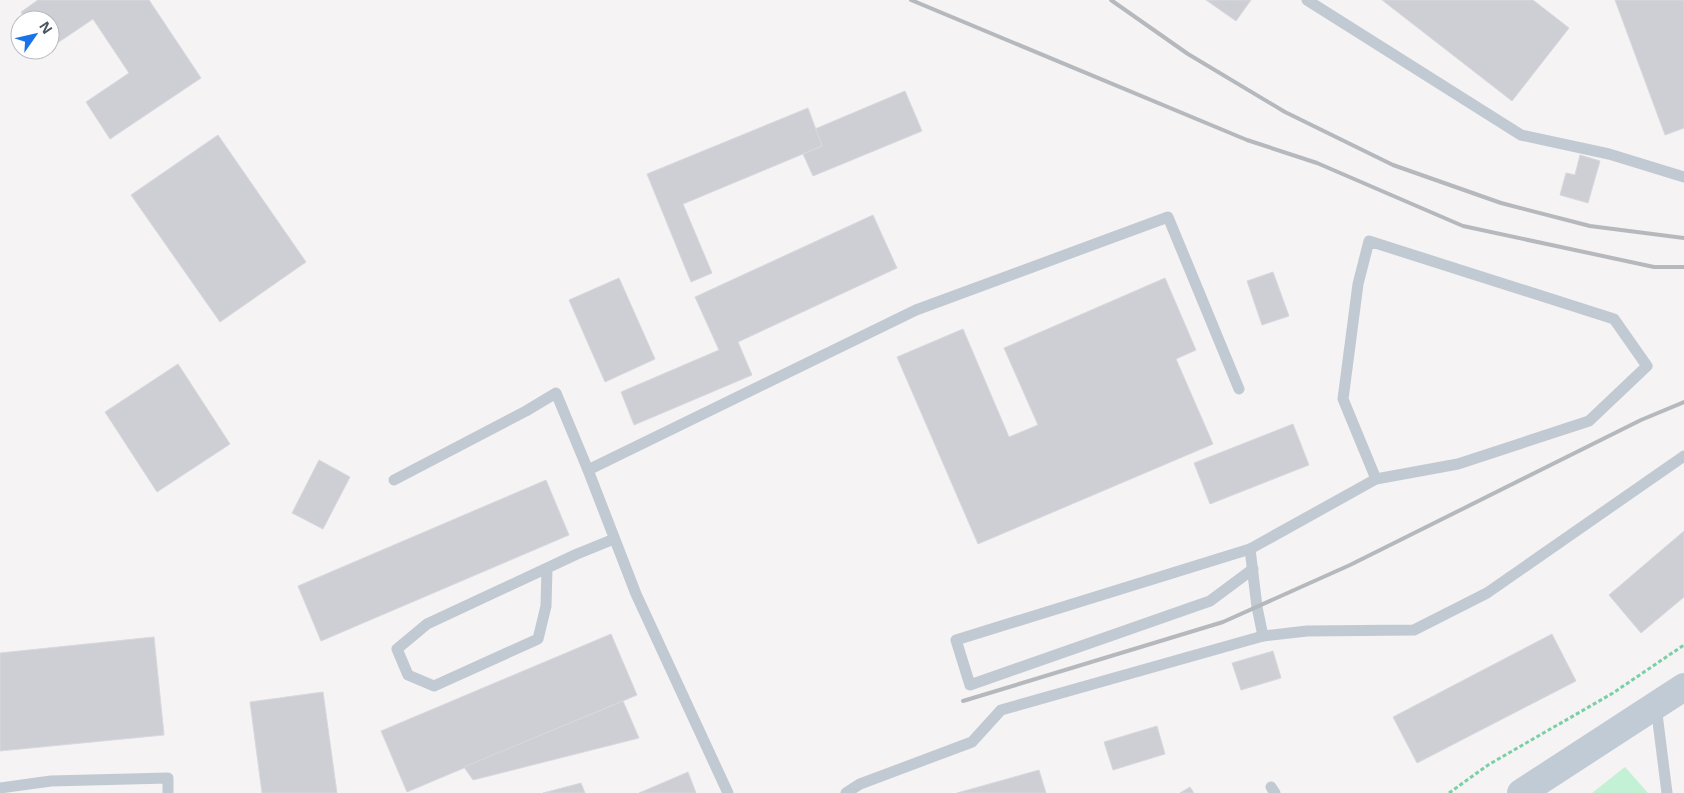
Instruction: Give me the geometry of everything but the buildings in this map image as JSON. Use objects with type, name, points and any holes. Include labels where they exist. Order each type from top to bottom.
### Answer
[{"type":"street","points":[[1521,793],[1684,687]]},
{"type":"lane","points":[[1307,0],[1521,134],[1608,154],[1684,177]]},
{"type":"lane","points":[[588,470],[916,310],[1168,217],[1239,389]]},
{"type":"lane","points":[[1253,569],[1210,601],[970,685],[956,640],[1250,550],[1376,479],[1458,464],[1589,421],[1647,366],[1614,319],[1368,241],[1358,284],[1343,399],[1376,479]]},
{"type":"lane","points":[[394,480],[526,411],[556,393],[636,594],[728,793]]},
{"type":"lane","points":[[846,793],[860,784],[972,742],[1001,710],[1263,636],[1307,632],[1414,630],[1487,593],[1684,456]]},
{"type":"lane","points":[[547,568],[546,606],[538,639],[434,686],[408,674],[397,649],[427,624],[547,568],[614,539]]},
{"type":"lane","points":[[1250,550],[1257,607],[1263,636]]},
{"type":"lane","points":[[1656,706],[1667,793]]},
{"type":"lane","points":[[0,788],[51,781],[168,778],[168,793]]},
{"type":"lane","points":[[41,793],[51,781]]},
{"type":"path","points":[[1449,793],[1488,764],[1613,693],[1684,646]]},
{"type":"green space","points":[[1625,767],[1648,793],[1592,793]]},
{"type":"railway","points":[[911,0],[1247,140],[1317,163],[1463,226],[1654,267],[1684,267]]},
{"type":"railway","points":[[1111,0],[1188,54],[1285,112],[1393,165],[1501,203],[1590,226],[1684,238]]},
{"type":"railway","points":[[963,701],[1223,622],[1350,565],[1641,420],[1684,402]]}]
